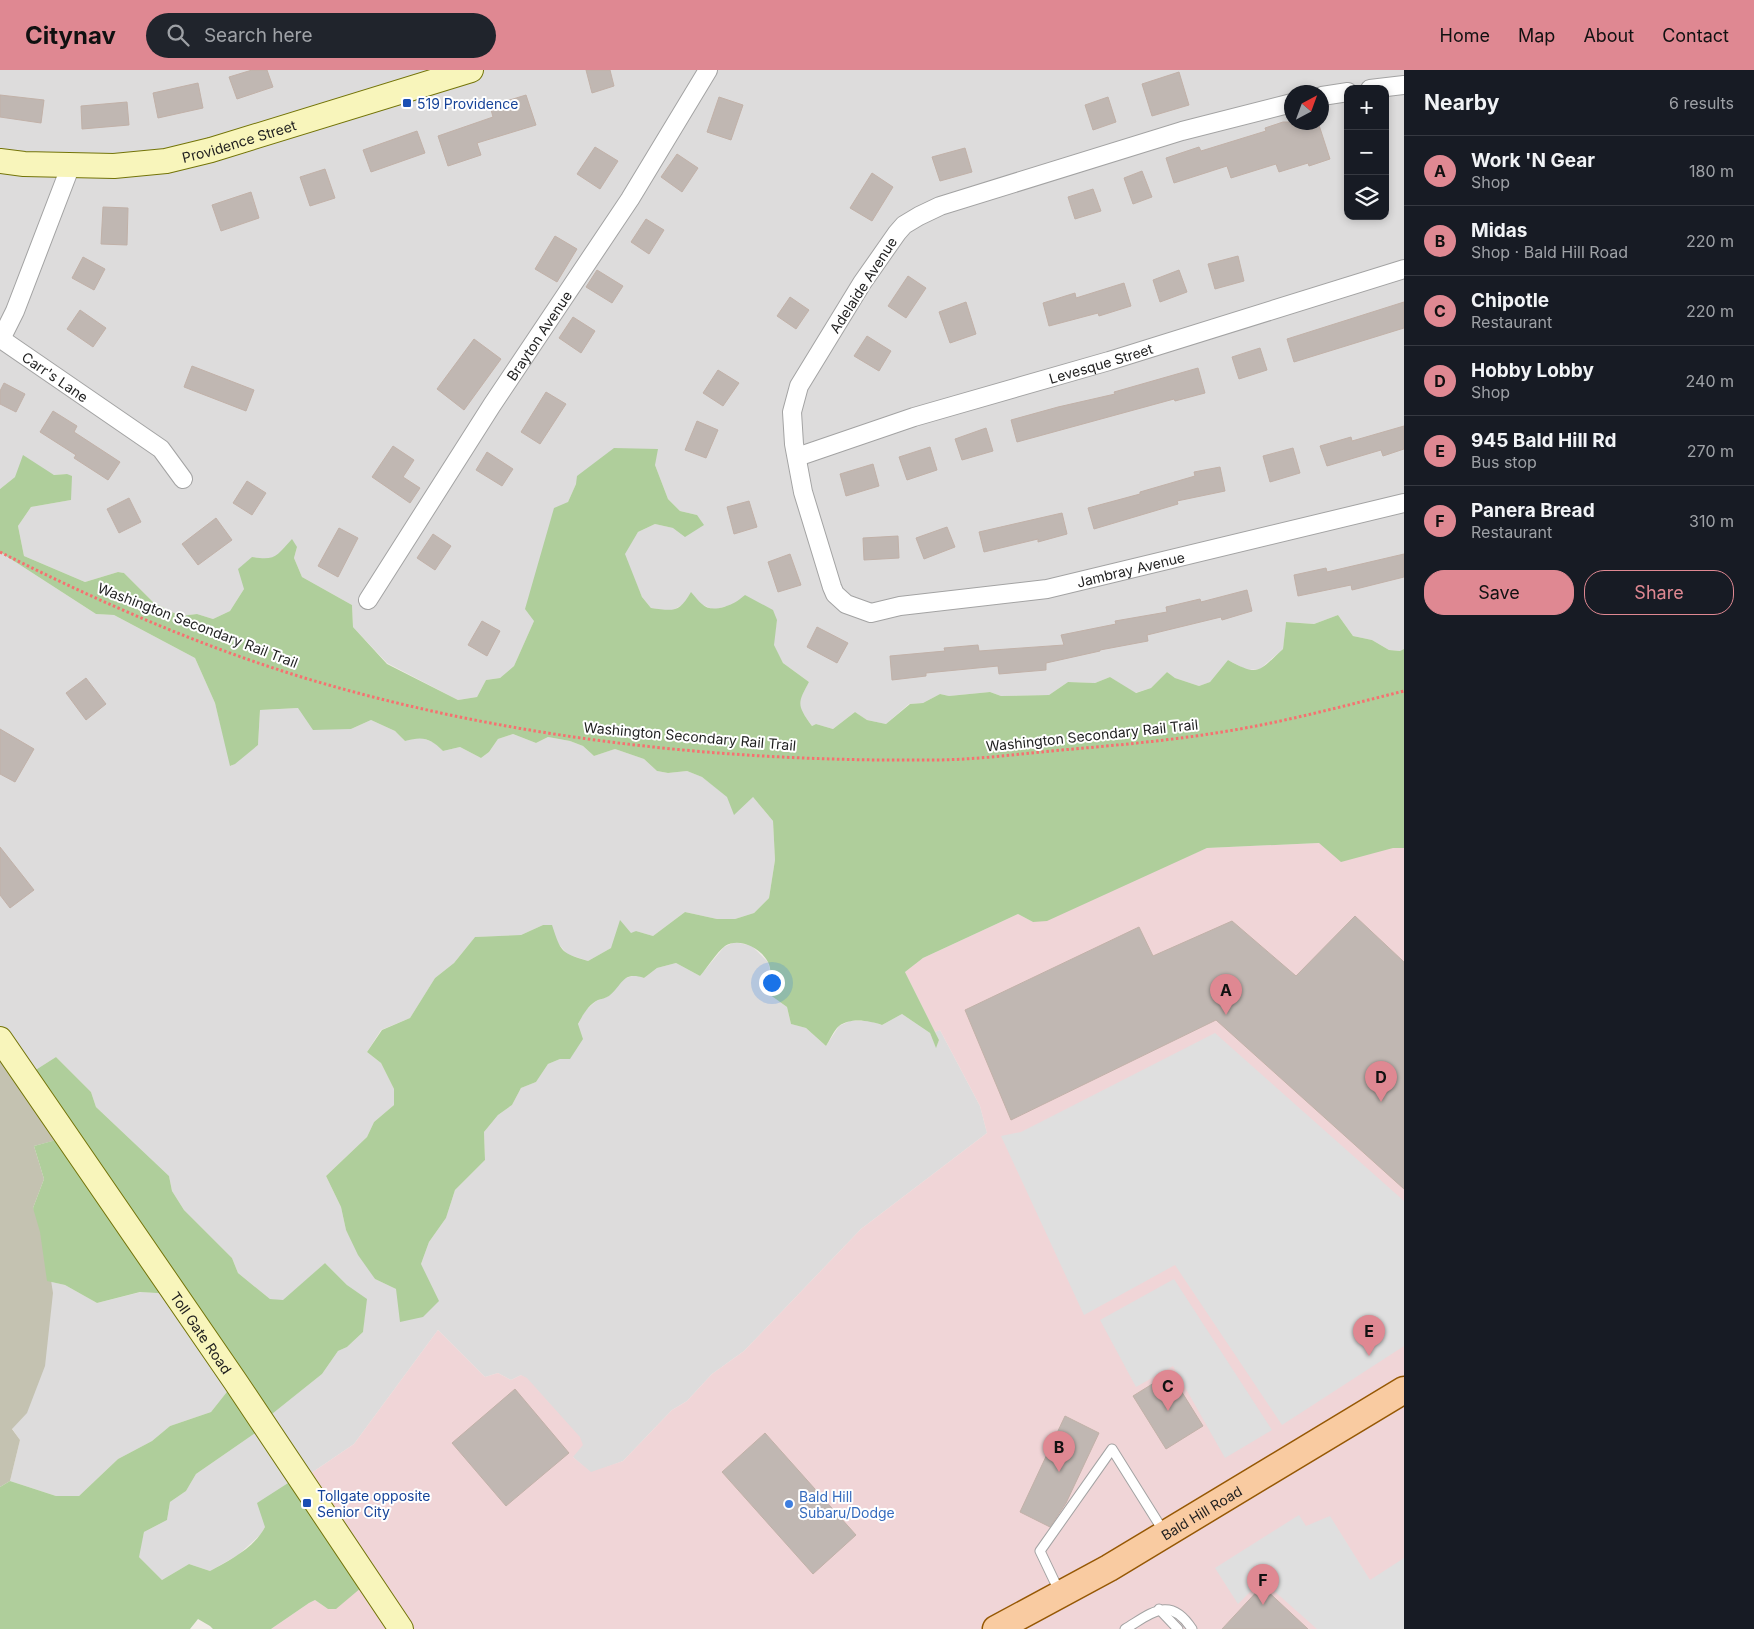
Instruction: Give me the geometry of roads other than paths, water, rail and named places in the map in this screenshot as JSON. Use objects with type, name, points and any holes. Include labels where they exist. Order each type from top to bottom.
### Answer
[{"type":"main road","name":"Providence Street","points":[[0,161],[24,164],[132,165],[166,161],[211,150],[471,70]]},
{"type":"main road","name":"Toll Gate Road","points":[[0,1039],[246,1397],[401,1629]]},
{"type":"main road","name":"Bald Hill Road","points":[[996,1629],[1165,1535],[1404,1390]]},
{"type":"street","name":"Brayton Avenue","points":[[368,600],[492,405],[630,199],[708,70]]},
{"type":"street","points":[[1389,86],[1404,84]]},
{"type":"street","points":[[1329,95],[1344,93]]},
{"type":"street","name":"Adelaide Avenue","points":[[855,608],[846,604],[835,594],[827,575],[803,492],[792,412],[799,386],[862,283],[904,225],[940,206],[1182,131],[1284,104]]},
{"type":"street","name":"Carr's Lane","points":[[71,165],[15,311],[0,339],[161,449],[183,479]]},
{"type":"street","name":"Levesque Street","points":[[797,456],[914,417],[1109,361],[1404,269]]},
{"type":"street","name":"Jambray Avenue","points":[[855,608],[871,613],[900,606],[1046,589],[1404,504]]},
{"type":"lane","points":[[1060,1595],[1040,1552],[1112,1449],[1165,1535]]},
{"type":"lane","points":[[1158,1609],[1178,1629]]},
{"type":"lane","points":[[1125,1629],[1158,1609],[1177,1611],[1186,1619],[1192,1629]]},
{"type":"place","name":"519 Providence","points":[[407,103]]},
{"type":"place","name":"Work 'N Gear","points":[[1226,1015]]},
{"type":"place","name":"Hobby Lobby","points":[[1381,1102]]},
{"type":"place","name":"945 Bald Hill Rd","points":[[1369,1356]]},
{"type":"place","name":"Chipotle","points":[[1168,1411]]},
{"type":"place","name":"Midas","points":[[1059,1472]]},
{"type":"place","name":"Tollgate opposite Senior City","points":[[307,1503]]},
{"type":"place","name":"Bald Hill Subaru/Dodge","points":[[789,1504]]},
{"type":"place","name":"Panera Bread","points":[[1263,1605]]}]
